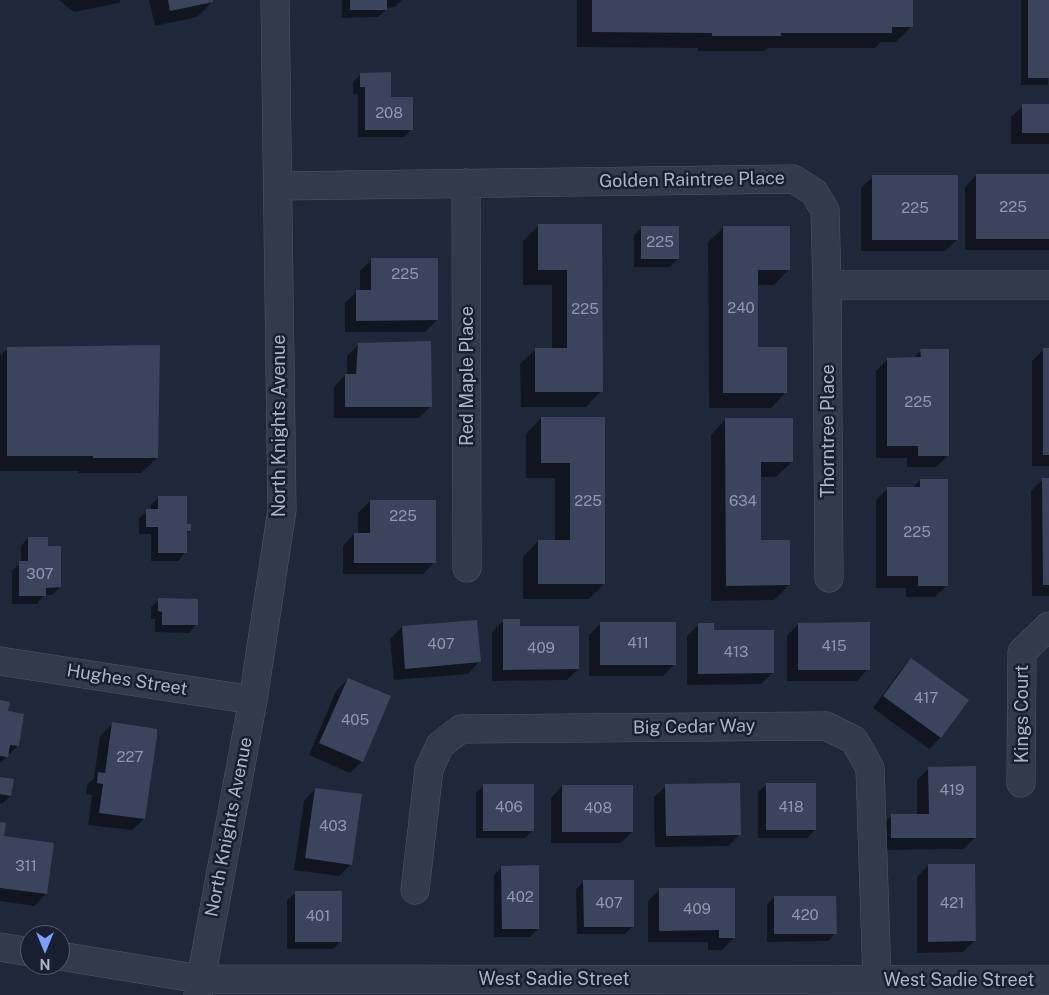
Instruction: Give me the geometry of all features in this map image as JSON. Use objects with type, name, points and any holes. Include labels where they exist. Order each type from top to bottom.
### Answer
[{"type":"street","name":"North Knights Avenue","points":[[199,987],[253,700],[282,510],[275,0]]},
{"type":"street","name":"Golden Raintree Place","points":[[278,186],[793,179],[814,192],[825,210],[827,285]]},
{"type":"street","name":"Red Maple Place","points":[[466,183],[467,568]]},
{"type":"street","points":[[827,285],[1049,285]]},
{"type":"street","name":"Thorntree Place","points":[[827,285],[829,578]]},
{"type":"street","name":"Kings Court","points":[[1021,783],[1022,652],[1049,626]]},
{"type":"street","name":"Hughes Street","points":[[0,661],[253,700]]},
{"type":"street","name":"Big Cedar Way","points":[[415,890],[429,769],[440,745],[461,729],[826,726],[854,740],[870,768],[877,980]]},
{"type":"street","points":[[0,947],[20,950]]},
{"type":"street","name":"West Sadie Street","points":[[70,958],[199,987],[1049,980]]},
{"type":"building","points":[[168,0],[213,0],[213,2],[170,11]]},
{"type":"building","points":[[350,0],[387,0],[387,10],[350,10]]},
{"type":"building","points":[[592,0],[913,0],[913,27],[892,27],[892,33],[781,33],[781,36],[712,36],[712,33],[592,32]]},
{"type":"building","points":[[1028,0],[1049,0],[1049,78],[1028,78]]},
{"type":"building","points":[[391,72],[391,97],[413,97],[413,130],[365,130],[365,87],[360,87],[360,73]]},
{"type":"building","points":[[1022,104],[1049,104],[1049,133],[1022,133]]},
{"type":"building","points":[[976,174],[1049,174],[1049,239],[976,239]]},
{"type":"building","points":[[872,175],[958,175],[958,240],[872,240]]},
{"type":"building","points":[[538,224],[602,224],[603,392],[535,392],[535,348],[567,348],[567,270],[538,270]]},
{"type":"building","points":[[641,226],[679,226],[679,259],[641,259]]},
{"type":"building","points":[[723,226],[790,226],[790,270],[758,270],[758,347],[787,347],[787,393],[723,393]]},
{"type":"building","points":[[371,258],[438,258],[438,320],[356,321],[356,290],[371,290]]},
{"type":"building","points":[[431,341],[432,407],[345,407],[345,374],[356,374],[358,343]]},
{"type":"building","points":[[160,345],[158,458],[7,456],[7,347]]},
{"type":"building","points":[[1043,348],[1049,348],[1049,455],[1043,455]]},
{"type":"building","points":[[920,349],[949,349],[949,456],[918,456],[918,446],[887,446],[887,358],[921,357]]},
{"type":"building","points":[[541,417],[605,417],[605,584],[538,584],[538,540],[570,540],[570,463],[541,463]]},
{"type":"building","points":[[725,418],[793,418],[793,462],[761,462],[761,540],[790,540],[790,585],[726,586]]},
{"type":"building","points":[[1042,478],[1049,478],[1049,585],[1043,585]]},
{"type":"building","points":[[920,479],[948,479],[948,586],[918,586],[918,576],[887,576],[887,487],[920,487]]},
{"type":"building","points":[[158,496],[187,496],[187,524],[191,524],[191,531],[187,531],[187,553],[158,553],[158,527],[146,527],[146,509],[158,509]]},
{"type":"building","points":[[370,500],[436,500],[436,563],[354,563],[354,533],[370,533]]},
{"type":"building","points":[[28,537],[48,537],[48,546],[61,546],[61,587],[46,588],[46,596],[19,596],[19,561],[28,561]]},
{"type":"building","points":[[158,598],[198,599],[198,625],[162,625],[162,612],[158,611]]},
{"type":"building","points":[[503,619],[520,619],[520,626],[579,626],[579,669],[503,670]]},
{"type":"building","points":[[477,620],[481,662],[405,669],[402,626]]},
{"type":"building","points":[[600,622],[676,622],[676,665],[600,665]]},
{"type":"building","points":[[870,622],[870,670],[798,670],[798,623]]},
{"type":"building","points":[[698,623],[714,623],[714,630],[774,630],[774,673],[698,674]]},
{"type":"building","points":[[911,658],[969,700],[941,738],[883,696]]},
{"type":"building","points":[[348,678],[391,696],[363,762],[319,743]]},
{"type":"building","points":[[0,700],[10,702],[8,711],[24,714],[19,746],[10,745],[8,757],[0,756]]},
{"type":"building","points":[[112,722],[157,729],[145,819],[99,813],[103,784],[97,783],[98,772],[105,773]]},
{"type":"building","points":[[976,766],[976,838],[891,838],[891,814],[929,814],[928,767]]},
{"type":"building","points":[[0,777],[14,779],[11,796],[0,794]]},
{"type":"building","points":[[740,783],[741,835],[666,836],[665,784]]},
{"type":"building","points":[[766,783],[816,783],[816,830],[766,830]]},
{"type":"building","points":[[483,784],[534,784],[534,831],[483,831]]},
{"type":"building","points":[[562,785],[633,785],[633,832],[562,832]]},
{"type":"building","points":[[315,788],[362,794],[352,865],[305,858]]},
{"type":"building","points":[[0,822],[6,823],[4,836],[54,843],[47,894],[0,888]]},
{"type":"building","points":[[928,864],[975,864],[976,941],[928,942]]},
{"type":"building","points":[[539,865],[539,929],[502,929],[501,866]]},
{"type":"building","points":[[583,880],[634,880],[634,927],[584,927]]},
{"type":"building","points":[[659,888],[735,888],[735,938],[719,938],[719,930],[659,931]]},
{"type":"building","points":[[295,891],[342,891],[342,942],[295,942]]},
{"type":"building","points":[[774,896],[836,896],[837,934],[774,934]]}]
